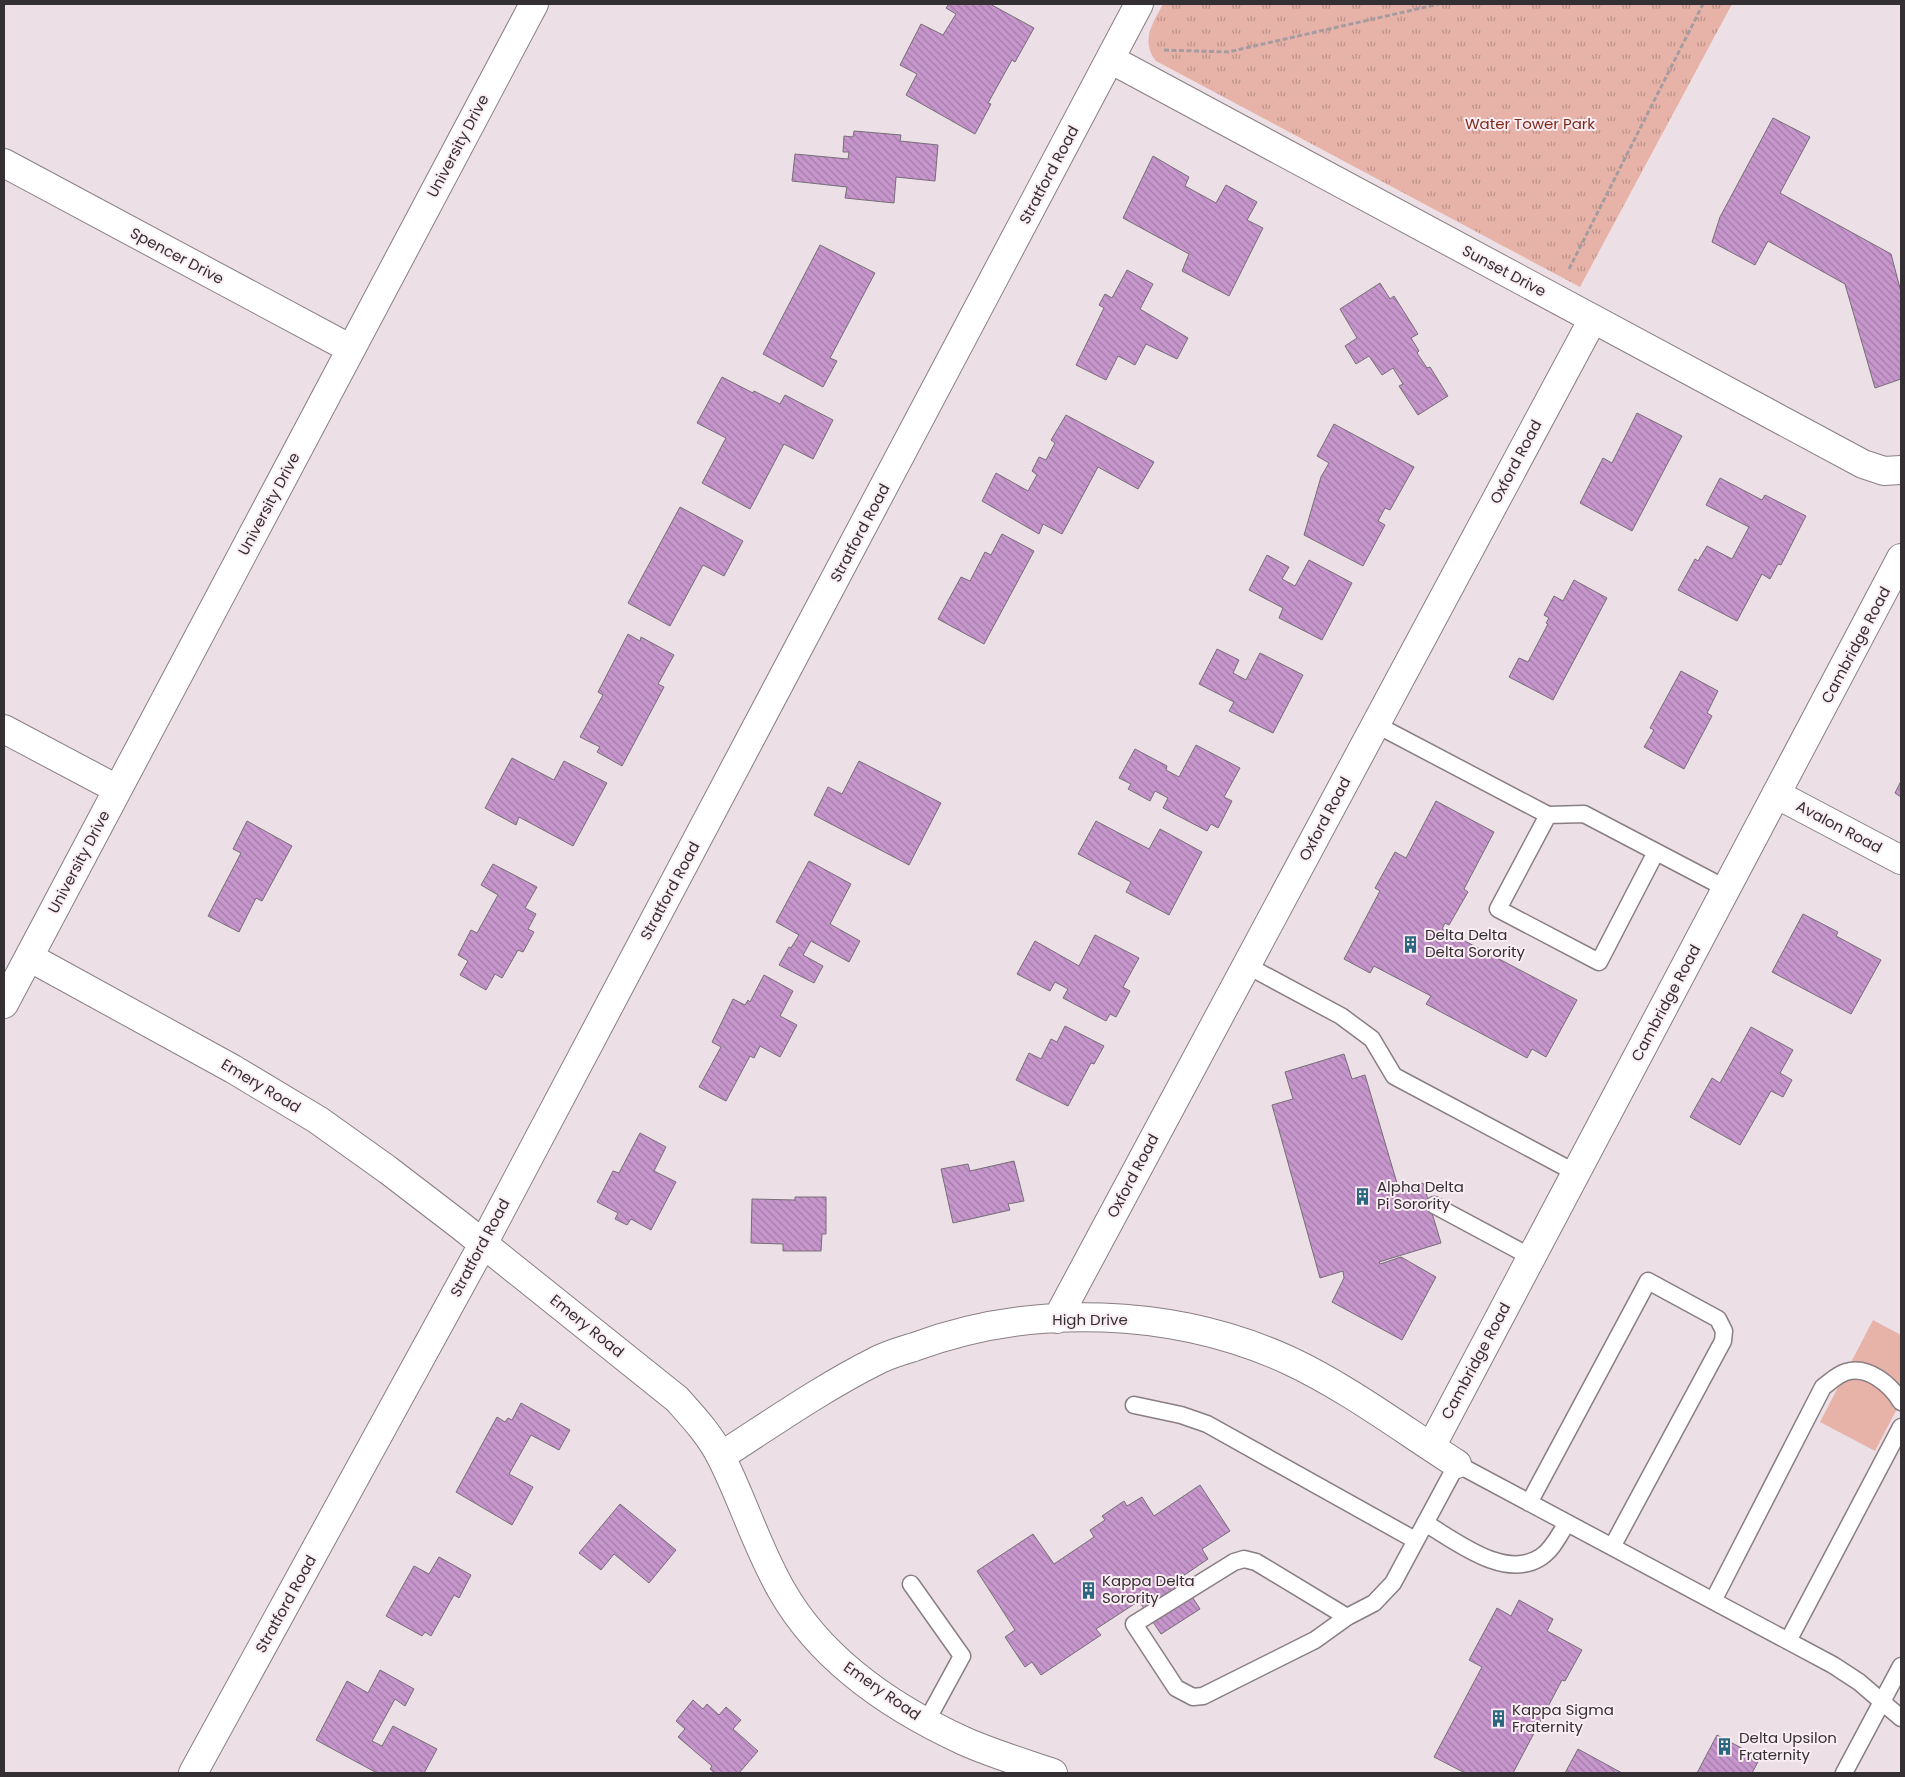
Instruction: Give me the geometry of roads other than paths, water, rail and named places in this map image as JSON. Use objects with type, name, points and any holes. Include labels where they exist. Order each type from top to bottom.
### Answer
[{"type":"street","name":"University Drive","points":[[4,1004],[534,4]]},
{"type":"street","name":"Stratford Road","points":[[193,1773],[483,1244],[1139,4]]},
{"type":"street","name":"Sunset Drive","points":[[1110,59],[1863,464],[1884,470],[1901,470]]},
{"type":"street","name":"Spencer Drive","points":[[4,164],[351,349]]},
{"type":"street","name":"Oxford Road","points":[[1057,1319],[1593,319]]},
{"type":"street","name":"Cambridge Road","points":[[1431,1447],[1901,558]]},
{"type":"street","points":[[4,728],[117,789]]},
{"type":"street","name":"Avalon Road","points":[[1776,794],[1901,860]]},
{"type":"street","name":"Emery Road","points":[[29,957],[233,1069],[318,1120],[388,1170],[483,1244],[677,1399],[703,1428],[721,1456],[754,1536],[782,1592],[816,1639],[851,1673],[926,1722],[965,1741],[1053,1773]]},
{"type":"street","name":"High Drive","points":[[721,1456],[877,1360],[939,1337],[1009,1322],[1057,1319],[1120,1319],[1182,1326],[1222,1335],[1289,1361],[1326,1380],[1457,1464]]},
{"type":"lane","points":[[1375,724],[1548,815],[1584,814],[1727,889]]},
{"type":"lane","points":[[1548,815],[1498,909],[1598,962],[1656,852]]},
{"type":"lane","points":[[1246,965],[1341,1016],[1372,1039],[1394,1076],[1576,1173]]},
{"type":"lane","points":[[1434,1205],[1531,1257]]},
{"type":"lane","points":[[1529,1503],[1648,1282],[1656,1286],[1718,1319],[1724,1331],[1723,1341],[1612,1547]]},
{"type":"lane","points":[[1713,1600],[1823,1387],[1846,1372],[1862,1371],[1879,1379],[1896,1393],[1901,1402]]},
{"type":"lane","points":[[1134,1406],[1181,1415],[1207,1424],[1415,1540]]},
{"type":"lane","points":[[1788,1641],[1901,1427]]},
{"type":"lane","points":[[1347,1617],[1256,1562],[1244,1560],[1234,1562],[1134,1624],[1176,1688],[1193,1697],[1203,1696],[1315,1640],[1347,1617],[1383,1595],[1393,1583],[1457,1464],[1833,1664],[1859,1682],[1901,1718]]},
{"type":"lane","points":[[1425,1523],[1487,1558],[1508,1564],[1526,1564],[1542,1556],[1553,1544],[1567,1523]]},
{"type":"lane","points":[[911,1584],[962,1656],[926,1722]]},
{"type":"lane","points":[[1844,1773],[1901,1666]]},
{"type":"place","name":"Delta Delta Delta Sorority","points":[[1411,944]]},
{"type":"place","name":"Alpha Delta Pi Sorority","points":[[1363,1196]]},
{"type":"place","name":"Kappa Delta Sorority","points":[[1088,1590]]},
{"type":"place","name":"Kappa Sigma Fraternity","points":[[1498,1719]]},
{"type":"place","name":"Delta Upsilon Fraternity","points":[[1725,1747]]},
{"type":"park label","name":"Water Tower Park","points":[[1530,124]]}]
